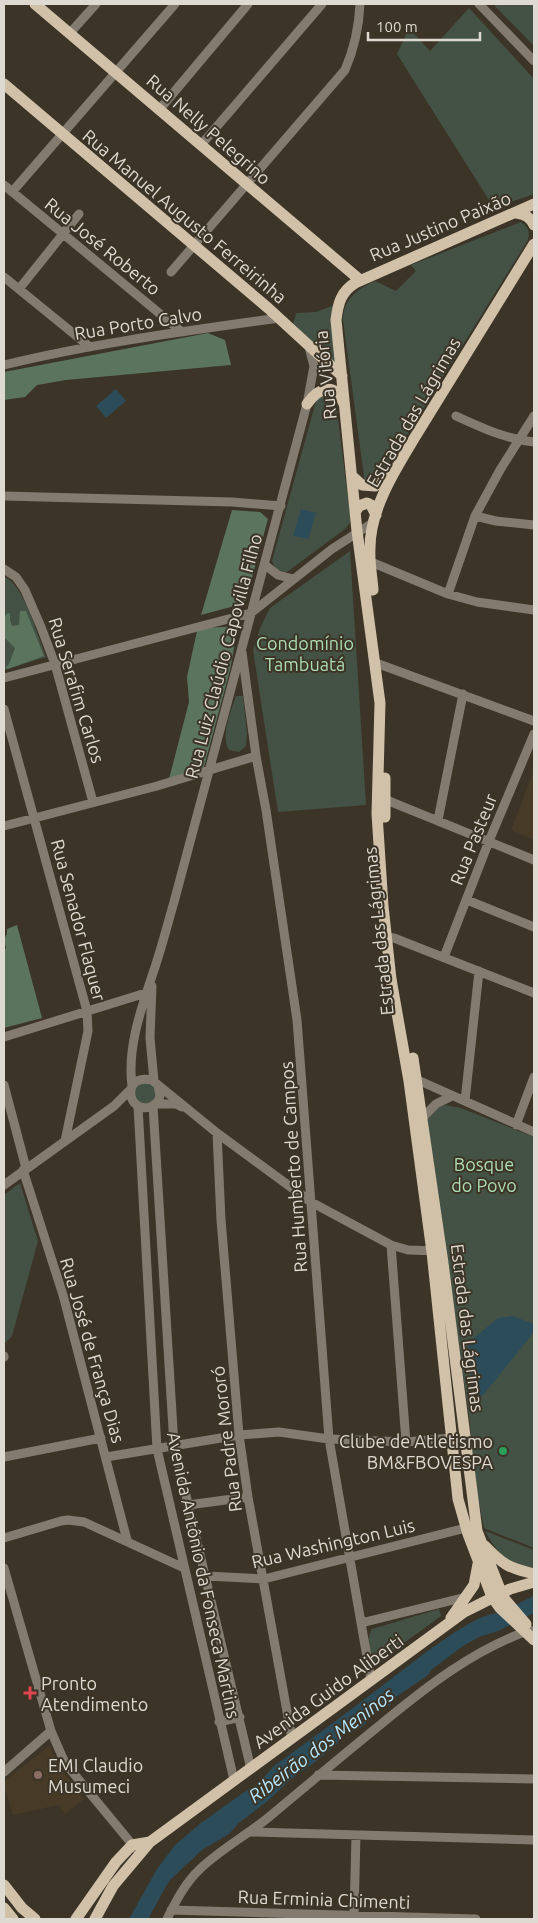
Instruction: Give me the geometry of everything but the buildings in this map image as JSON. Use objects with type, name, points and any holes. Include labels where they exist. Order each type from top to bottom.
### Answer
[{"type":"main road","name":"Rua Nelly Pelegrino","points":[[35,4],[360,280]]},
{"type":"main road","name":"Rua Manuel Augusto Ferreirinha","points":[[4,84],[279,318],[342,376]]},
{"type":"main road","name":"Rua Justino Paixão","points":[[360,280],[534,204]]},
{"type":"main road","points":[[516,213],[529,217],[534,225]]},
{"type":"main road","name":"Estrada das Lágrimas","points":[[379,664],[370,546],[375,518],[400,461],[534,244]]},
{"type":"main road","name":"Rua Vitória","points":[[352,476],[336,320],[339,301],[349,287],[360,280]]},
{"type":"main road","points":[[307,404],[320,390],[326,389],[338,394],[346,410]]},
{"type":"main road","points":[[352,476],[362,485],[375,486],[400,461]]},
{"type":"main road","name":"Estrada das Lágrimas","points":[[352,476],[358,531],[386,709],[381,797],[380,867],[390,937],[390,979],[422,1118],[458,1499],[466,1528],[479,1562],[496,1595],[528,1632]]},
{"type":"main road","points":[[356,511],[359,506],[367,503],[371,505],[375,518]]},
{"type":"main road","name":"Estrada das Lágrimas","points":[[413,1078],[471,1496],[479,1539],[496,1595]]},
{"type":"main road","points":[[479,1539],[510,1568],[534,1574]]},
{"type":"main road","points":[[444,1627],[466,1597],[476,1579],[479,1562]]},
{"type":"main road","name":"Avenida Guido Aliberti","points":[[136,1849],[150,1842],[464,1612],[496,1595],[534,1582]]},
{"type":"main road","points":[[76,1919],[110,1870],[136,1849]]},
{"type":"main road","points":[[95,1919],[136,1849]]},
{"type":"main road","points":[[4,1885],[22,1908],[35,1919]]},
{"type":"main road","points":[[4,1908],[12,1919]]},
{"type":"street","points":[[70,33],[96,4]]},
{"type":"street","points":[[12,192],[175,4]]},
{"type":"street","points":[[159,110],[248,4]]},
{"type":"street","points":[[201,145],[322,4]]},
{"type":"street","points":[[170,272],[344,70],[351,56],[356,36],[360,4]]},
{"type":"street","points":[[479,4],[534,61]]},
{"type":"street","name":"Rua José Roberto","points":[[4,185],[182,332]]},
{"type":"street","points":[[19,289],[79,214]]},
{"type":"street","points":[[4,277],[90,347]]},
{"type":"street","name":"Rua Porto Calvo","points":[[4,365],[90,347],[279,318]]},
{"type":"street","name":"Rua Luiz Claúdio Capovilla Filho","points":[[131,1088],[130,1060],[138,1021],[148,992],[210,770],[307,404],[314,366],[309,345]]},
{"type":"street","points":[[456,416],[490,432],[517,440],[534,442]]},
{"type":"street","points":[[448,594],[475,516],[517,440],[534,416]]},
{"type":"street","points":[[4,496],[232,502],[281,506]]},
{"type":"street","points":[[475,516],[496,521],[534,525]]},
{"type":"street","points":[[4,678],[251,613],[375,518]]},
{"type":"street","points":[[371,562],[448,594],[477,602],[534,610]]},
{"type":"street","points":[[264,565],[278,574],[293,579]]},
{"type":"street","name":"Rua Serafim Carlos","points":[[4,569],[16,577],[25,590],[55,664],[94,802]]},
{"type":"street","name":"Rua Humberto de Campos","points":[[242,652],[256,756],[298,1020],[329,1439],[348,1558],[371,1680]]},
{"type":"street","points":[[379,664],[534,721]]},
{"type":"street","points":[[438,820],[463,694]]},
{"type":"street","name":"Rua Senador Flaquer","points":[[4,709],[87,1011],[88,1031],[65,1141]]},
{"type":"street","name":"Rua Pasteur","points":[[444,957],[489,841],[534,734]]},
{"type":"street","points":[[4,826],[256,756]]},
{"type":"street","points":[[381,797],[534,860]]},
{"type":"street","points":[[467,900],[534,927]]},
{"type":"street","points":[[390,937],[534,993]]},
{"type":"street","points":[[465,1101],[479,971]]},
{"type":"street","points":[[4,1037],[148,992]]},
{"type":"street","name":"Rua Luiz Claúdio Capovilla Filho","points":[[148,992],[151,1021],[152,1070],[156,1083]]},
{"type":"street","points":[[138,1021],[151,1021]]},
{"type":"street","points":[[516,1125],[534,1077]]},
{"type":"street","points":[[4,1185],[114,1106],[140,1079],[146,1078],[156,1083],[217,1133],[311,1202],[391,1244],[408,1250],[436,1251]]},
{"type":"street","points":[[413,1078],[534,1132]]},
{"type":"street","points":[[154,1105],[160,1096],[156,1083]]},
{"type":"street","name":"Rua José de França Dias","points":[[4,1085],[25,1169],[63,1295],[102,1438],[127,1540]]},
{"type":"street","points":[[131,1088],[131,1098],[137,1105]]},
{"type":"street","points":[[422,1118],[436,1104],[452,1096]]},
{"type":"street","points":[[114,1106],[127,1103],[147,1108],[154,1105],[176,1104],[192,1112]]},
{"type":"street","name":"Avenida Antônio da Fonseca Martins","points":[[137,1105],[156,1449],[234,1780]]},
{"type":"street","name":"Avenida Antônio da Fonseca Martins","points":[[154,1105],[174,1445],[251,1769]]},
{"type":"street","name":"Rua Padre Mororó","points":[[217,1133],[221,1220],[239,1435],[248,1497],[292,1739]]},
{"type":"street","points":[[391,1244],[406,1442]]},
{"type":"street","points":[[106,1457],[239,1435],[279,1432],[329,1439],[406,1442],[451,1438]]},
{"type":"street","points":[[4,1457],[102,1438]]},
{"type":"street","points":[[188,1505],[248,1497]]},
{"type":"street","points":[[4,1538],[68,1520],[84,1522],[127,1540],[184,1568]]},
{"type":"street","name":"Rua Washington Luis","points":[[206,1576],[264,1579],[466,1528]]},
{"type":"street","points":[[4,1568],[51,1732],[65,1764],[136,1849]]},
{"type":"street","points":[[361,1623],[466,1597]]},
{"type":"street","points":[[166,1919],[183,1890],[199,1870],[251,1832],[411,1699],[455,1668],[490,1647],[528,1632]]},
{"type":"street","points":[[219,1722],[240,1717]]},
{"type":"street","points":[[4,1772],[51,1732]]},
{"type":"street","points":[[318,1775],[534,1779]]},
{"type":"street","points":[[251,1832],[534,1840]]},
{"type":"street","points":[[354,1916],[356,1835]]},
{"type":"street","name":"Rua Erminia Chimenti","points":[[171,1910],[476,1919]]},
{"type":"shaded area","points":[[534,770],[534,840],[511,830]]},
{"type":"shaded area","name":"EMI Claudio Musumeci","points":[[49,1746],[61,1769],[84,1799],[65,1814],[58,1805],[13,1815],[4,1787],[4,1781]]},
{"type":"green space","points":[[493,4],[534,4],[534,46]]},
{"type":"green space","points":[[469,8],[534,79],[534,194],[494,208],[397,54],[409,28],[430,51]]},
{"type":"green space","points":[[521,222],[528,230],[528,240],[377,483],[365,484],[343,320],[346,306],[357,291],[375,281],[396,291],[416,271],[411,265]]},
{"type":"green space","points":[[335,305],[337,365],[293,325],[296,313],[316,312]]},
{"type":"green space","points":[[208,333],[225,340],[231,365],[66,380],[37,385],[25,397],[4,400],[4,372]]},
{"type":"green space","points":[[324,396],[333,399],[336,404],[351,521],[345,529],[287,572],[277,570],[272,561],[316,401],[319,397]]},
{"type":"green space","points":[[232,510],[260,512],[268,519],[246,600],[242,604],[201,615]]},
{"type":"green space","name":"Condomínio Tambuatá","points":[[350,551],[366,805],[278,812],[253,650],[261,626],[270,608]]},
{"type":"green space","points":[[4,576],[18,590],[24,600],[46,657],[4,670]]},
{"type":"green space","points":[[20,611],[26,611],[44,656],[8,669],[5,668],[9,664],[15,648],[4,637],[4,617],[8,613],[10,614],[12,626],[19,625]]},
{"type":"green space","points":[[238,626],[230,670],[204,767],[169,779],[189,702],[187,677],[197,631],[207,628]]},
{"type":"green space","points":[[236,696],[243,696],[247,733],[246,746],[239,752],[229,750],[226,738],[227,723]]},
{"type":"green space","points":[[17,925],[42,1018],[4,1028],[4,951],[6,948],[4,939],[7,929]]},
{"type":"green space","points":[[145,1082],[153,1085],[156,1093],[153,1101],[145,1104],[137,1101],[134,1093],[137,1085]]},
{"type":"green space","name":"Bosque do Povo","points":[[445,1105],[461,1108],[534,1137],[534,1548],[484,1528],[474,1477],[470,1424],[426,1118],[434,1109]]},
{"type":"green space","points":[[20,1183],[38,1241],[12,1336],[4,1344],[4,1195]]},
{"type":"green space","points":[[485,1531],[534,1550],[534,1568],[510,1562],[494,1546]]},
{"type":"green space","points":[[439,1609],[441,1616],[375,1664],[369,1647],[372,1629]]},
{"type":"water","points":[[116,389],[126,401],[106,418],[96,406]]},
{"type":"water","points":[[301,509],[316,513],[308,539],[293,536]]},
{"type":"water","points":[[512,1316],[534,1324],[534,1332],[479,1398],[472,1392],[468,1343],[498,1318]]},
{"type":"water","name":"Ribeirão dos Meninos","points":[[534,1596],[534,1613],[463,1646],[431,1670],[428,1675],[396,1697],[390,1705],[380,1709],[362,1727],[344,1735],[335,1746],[296,1775],[264,1804],[239,1823],[229,1834],[202,1850],[169,1881],[148,1919],[129,1919],[157,1869],[175,1845],[201,1823],[258,1784],[274,1766],[439,1643],[486,1615],[498,1613]]},
{"type":"place","name":"Clube de Atletismo BM&FBOVESPA","points":[[503,1451]]},
{"type":"place","name":"Pronto Atendimento","points":[[30,1693]]},
{"type":"place","name":"EMI Claudio Musumeci","points":[[38,1775]]}]
